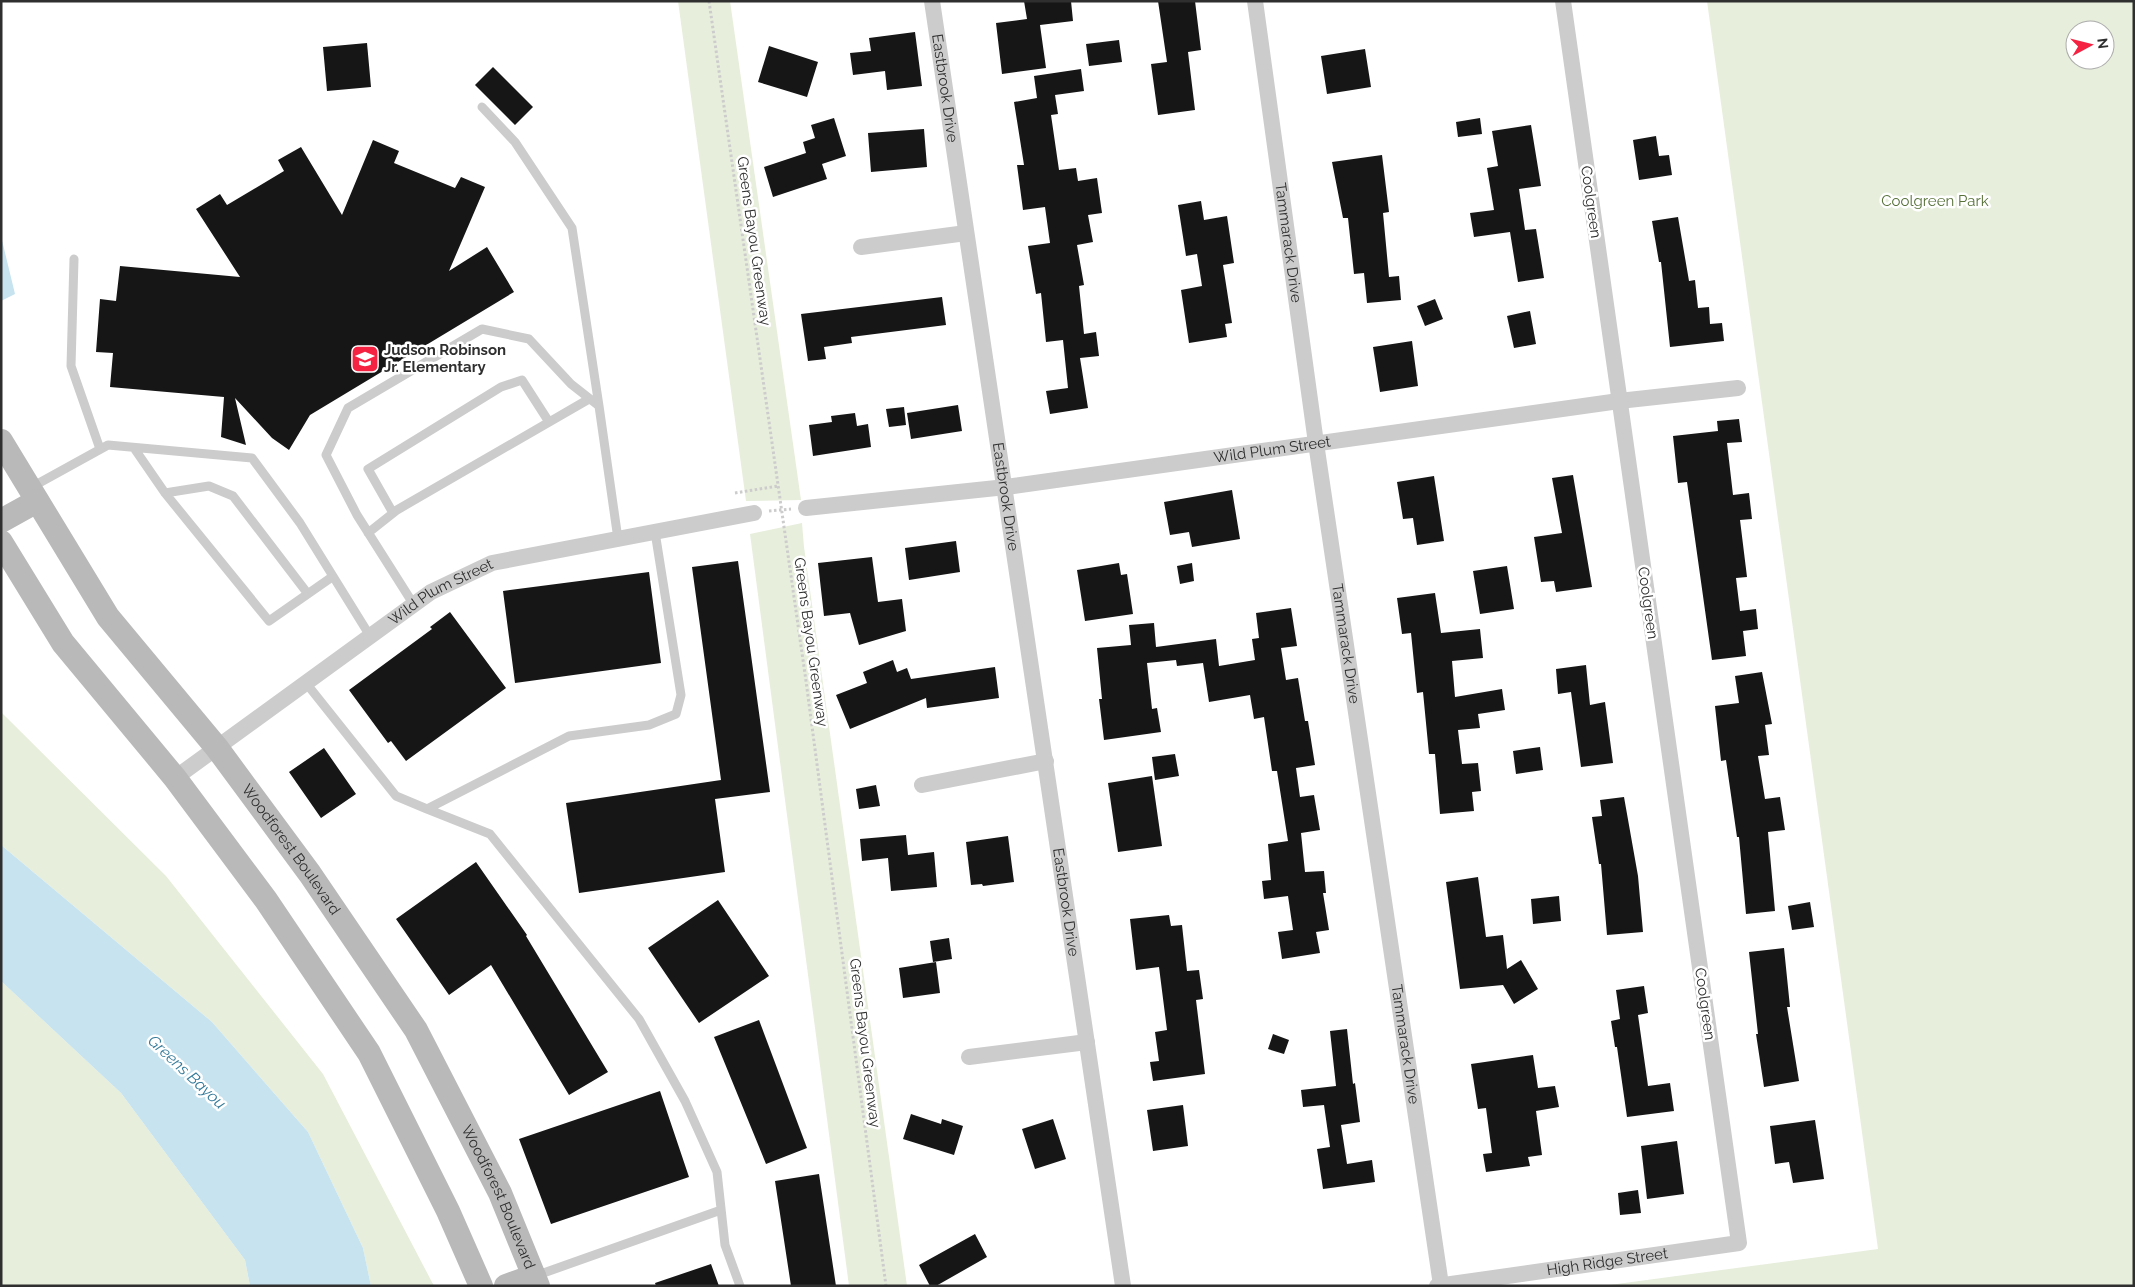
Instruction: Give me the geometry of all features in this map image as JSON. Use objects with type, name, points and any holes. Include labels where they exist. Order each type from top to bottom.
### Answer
[{"type":"main road","name":"Woodforest Boulevard","points":[[1,441],[108,617],[217,748],[310,874],[416,1030],[500,1193],[536,1281]]},
{"type":"main road","points":[[1,521],[34,494]]},
{"type":"main road","points":[[1,542],[63,643],[175,778],[266,900],[369,1054],[448,1211],[481,1286]]},
{"type":"main road","points":[[506,1286],[536,1281]]},
{"type":"street","name":"Eastbrook Drive","points":[[932,1],[1006,487],[1123,1286]]},
{"type":"street","name":"Tammarack Drive","points":[[1255,1],[1316,443],[1441,1285]]},
{"type":"street","name":"Coolgreen","points":[[1563,1],[1734,1205]]},
{"type":"street","points":[[860,247],[966,233]]},
{"type":"street","name":"Wild Plum Street","points":[[806,508],[1006,487],[1619,401],[1738,388]]},
{"type":"street","name":"Wild Plum Street","points":[[175,778],[431,592],[492,563],[754,513]]},
{"type":"street","points":[[922,785],[1046,761]]},
{"type":"street","points":[[969,1058],[1087,1042]]},
{"type":"street","name":"High Ridge Street","points":[[1437,1286],[1739,1243],[1734,1205]]},
{"type":"lane","points":[[482,107],[515,142],[572,228],[618,539]]},
{"type":"lane","points":[[74,259],[71,366],[100,450]]},
{"type":"lane","points":[[414,605],[368,533],[326,454],[348,408],[482,328],[529,339],[570,384],[599,406]]},
{"type":"lane","points":[[393,513],[368,469],[501,387],[522,380],[549,422]]},
{"type":"lane","points":[[368,533],[393,513],[589,399]]},
{"type":"lane","points":[[34,494],[108,445],[252,458],[300,524],[370,636]]},
{"type":"lane","points":[[134,448],[165,493],[269,621],[332,576]]},
{"type":"lane","points":[[165,493],[209,486],[233,496],[308,594]]},
{"type":"lane","points":[[427,809],[569,736],[649,725],[676,714],[681,695],[655,532]]},
{"type":"lane","points":[[306,683],[396,796],[490,834],[639,1019],[685,1101],[717,1172],[725,1246],[740,1286]]},
{"type":"lane","points":[[536,1281],[721,1210]]},
{"type":"path","name":"Greens Bayou Greenway","points":[[709,1],[778,486],[886,1286]]},
{"type":"path","points":[[735,493],[778,486]]},
{"type":"path","points":[[754,513],[806,508]]},
{"type":"green space","points":[[678,1],[730,1],[801,500],[746,501]]},
{"type":"green space","name":"Coolgreen Park","points":[[1707,1],[2134,1],[2134,1286],[1602,1286],[1878,1249]]},
{"type":"green space","points":[[802,523],[907,1286],[849,1286],[750,534]]},
{"type":"green space","points":[[1,712],[166,876],[323,1074],[434,1286],[371,1286],[363,1248],[308,1132],[212,1022],[1,845]]},
{"type":"green space","points":[[1,981],[121,1093],[245,1260],[250,1286],[1,1286]]},
{"type":"water","points":[[1,236],[15,294],[1,301]]},
{"type":"water","name":"Greens Bayou","points":[[1,845],[212,1022],[308,1132],[363,1248],[371,1286],[250,1286],[245,1260],[121,1093],[1,981]]},
{"type":"building","points":[[1024,1],[1071,1],[1073,21],[1040,25],[1046,68],[1002,74],[996,23],[1027,19]]},
{"type":"building","points":[[1158,1],[1195,1],[1201,50],[1188,52],[1195,110],[1158,115],[1151,64],[1167,62]]},
{"type":"building","points":[[915,32],[922,86],[887,90],[885,71],[853,75],[850,53],[871,51],[869,38]]},
{"type":"building","points":[[1119,40],[1122,62],[1089,66],[1086,44]]},
{"type":"building","points":[[367,43],[371,87],[327,91],[323,47]]},
{"type":"building","points":[[769,46],[818,62],[807,97],[758,82]]},
{"type":"building","points":[[1365,49],[1371,87],[1327,94],[1321,56]]},
{"type":"building","points":[[493,67],[533,107],[515,125],[475,85]]},
{"type":"building","points":[[1081,69],[1084,91],[1055,95],[1058,114],[1051,115],[1059,170],[1076,168],[1078,181],[1097,178],[1102,213],[1088,215],[1093,242],[1077,245],[1084,285],[1079,286],[1084,334],[1096,332],[1099,356],[1080,358],[1088,408],[1050,414],[1046,391],[1068,388],[1063,340],[1046,342],[1041,293],[1036,294],[1028,246],[1050,243],[1045,207],[1023,210],[1017,165],[1024,165],[1014,102],[1037,98],[1034,76]]},
{"type":"building","points":[[834,118],[846,156],[822,164],[827,179],[773,197],[764,167],[806,153],[803,142],[815,138],[811,125]]},
{"type":"building","points":[[1480,118],[1482,134],[1458,137],[1456,122]]},
{"type":"building","points":[[1531,125],[1541,186],[1519,189],[1525,230],[1536,229],[1544,278],[1518,282],[1510,232],[1474,237],[1470,213],[1494,210],[1487,168],[1498,166],[1492,131]]},
{"type":"building","points":[[924,129],[927,167],[871,172],[868,133]]},
{"type":"building","points":[[1656,136],[1659,156],[1669,155],[1672,175],[1639,180],[1633,140]]},
{"type":"building","points":[[373,140],[399,151],[394,163],[455,188],[461,177],[485,187],[449,271],[487,247],[514,292],[310,415],[289,450],[272,438],[235,398],[246,445],[221,437],[224,397],[110,387],[113,353],[96,352],[100,299],[116,301],[120,266],[240,277],[196,209],[220,194],[227,205],[284,171],[278,160],[301,147],[342,215]]},
{"type":"building","points":[[1382,155],[1389,212],[1383,213],[1389,277],[1399,276],[1401,300],[1367,303],[1364,273],[1354,274],[1348,218],[1343,218],[1332,162]]},
{"type":"building","points":[[1201,201],[1204,220],[1227,216],[1234,263],[1223,265],[1232,323],[1225,324],[1227,337],[1189,343],[1181,290],[1202,286],[1197,254],[1186,256],[1178,205]]},
{"type":"building","points":[[1678,217],[1689,281],[1695,280],[1698,308],[1709,307],[1710,324],[1722,323],[1724,341],[1670,347],[1661,262],[1659,262],[1652,221]]},
{"type":"building","points":[[942,297],[946,325],[851,337],[852,343],[824,347],[826,359],[808,361],[801,314]]},
{"type":"building","points":[[1435,299],[1443,319],[1425,326],[1417,306]]},
{"type":"building","points":[[1530,311],[1536,344],[1514,348],[1507,316]]},
{"type":"building","points":[[1412,341],[1418,386],[1380,392],[1373,347]]},
{"type":"building","points":[[958,405],[962,431],[911,439],[907,413]]},
{"type":"building","points":[[904,407],[906,425],[889,427],[886,409]]},
{"type":"building","points":[[855,413],[857,426],[868,424],[871,447],[813,456],[809,425],[832,422],[831,416]]},
{"type":"building","points":[[1739,419],[1742,442],[1727,443],[1733,495],[1749,493],[1752,519],[1740,520],[1747,577],[1736,578],[1740,611],[1756,609],[1758,629],[1743,631],[1746,656],[1712,660],[1687,482],[1678,483],[1673,436],[1718,431],[1717,421]]},
{"type":"building","points":[[1573,475],[1592,587],[1556,592],[1554,581],[1541,582],[1534,537],[1562,533],[1552,478]]},
{"type":"building","points":[[1434,476],[1444,541],[1417,545],[1413,518],[1403,519],[1397,482]]},
{"type":"building","points":[[1232,490],[1240,539],[1192,547],[1189,532],[1170,535],[1164,502]]},
{"type":"building","points":[[956,541],[960,572],[909,580],[905,548]]},
{"type":"building","points":[[872,557],[878,602],[902,599],[906,631],[859,645],[850,613],[824,616],[818,563]]},
{"type":"building","points":[[738,561],[770,792],[715,799],[725,872],[579,893],[566,803],[721,780],[692,567]]},
{"type":"building","points":[[1119,563],[1121,575],[1127,574],[1133,614],[1085,621],[1077,570]]},
{"type":"building","points":[[1192,563],[1194,581],[1180,584],[1177,566]]},
{"type":"building","points":[[1507,566],[1514,609],[1480,614],[1473,571]]},
{"type":"building","points":[[649,572],[661,663],[515,683],[503,591]]},
{"type":"building","points":[[1435,593],[1441,633],[1480,629],[1483,658],[1452,661],[1455,697],[1502,689],[1505,710],[1478,714],[1480,728],[1458,730],[1462,764],[1478,763],[1481,791],[1472,792],[1474,811],[1440,814],[1435,754],[1429,754],[1423,692],[1417,693],[1411,633],[1402,634],[1397,598]]},
{"type":"building","points":[[1291,608],[1297,646],[1281,648],[1286,680],[1298,678],[1305,721],[1308,721],[1315,765],[1296,768],[1300,797],[1314,795],[1320,830],[1301,833],[1305,872],[1324,871],[1326,893],[1323,893],[1329,930],[1316,932],[1320,953],[1282,959],[1278,932],[1293,930],[1288,896],[1264,899],[1262,881],[1271,880],[1268,844],[1288,841],[1277,771],[1272,771],[1264,717],[1254,719],[1250,695],[1209,702],[1203,663],[1177,666],[1176,660],[1147,663],[1152,709],[1157,708],[1161,732],[1104,740],[1099,699],[1102,699],[1097,648],[1131,645],[1129,625],[1154,623],[1156,647],[1216,639],[1219,666],[1255,660],[1252,639],[1259,638],[1256,613]]},
{"type":"building","points":[[450,612],[506,688],[406,761],[391,741],[388,743],[349,690],[432,629],[430,627]]},
{"type":"building","points":[[893,660],[897,672],[907,668],[911,679],[995,667],[999,698],[927,708],[926,698],[850,729],[836,695],[867,683],[863,672]]},
{"type":"building","points":[[1586,665],[1590,705],[1605,702],[1613,763],[1581,767],[1571,692],[1558,694],[1556,669]]},
{"type":"building","points":[[1762,672],[1772,724],[1765,725],[1769,755],[1758,756],[1765,799],[1780,797],[1785,830],[1768,832],[1775,911],[1746,914],[1739,837],[1737,837],[1726,760],[1721,761],[1715,706],[1739,703],[1735,676]]},
{"type":"building","points":[[1540,747],[1543,770],[1516,774],[1513,751]]},
{"type":"building","points":[[324,748],[356,794],[321,818],[289,772]]},
{"type":"building","points":[[1175,754],[1179,776],[1155,780],[1152,757]]},
{"type":"building","points":[[1152,776],[1162,846],[1118,852],[1108,783]]},
{"type":"building","points":[[876,785],[880,806],[859,809],[856,789]]},
{"type":"building","points":[[1624,797],[1638,876],[1643,932],[1607,935],[1601,864],[1599,864],[1592,817],[1602,816],[1600,800]]},
{"type":"building","points":[[906,835],[908,855],[934,852],[937,887],[891,891],[888,858],[862,861],[860,839]]},
{"type":"building","points":[[1008,836],[1014,882],[983,886],[982,884],[971,885],[966,842]]},
{"type":"building","points":[[476,862],[527,935],[608,1072],[569,1095],[491,965],[449,995],[396,919]]},
{"type":"building","points":[[1478,877],[1486,937],[1503,935],[1507,969],[1521,960],[1538,989],[1514,1004],[1503,985],[1460,989],[1446,882]]},
{"type":"building","points":[[1559,896],[1561,921],[1533,924],[1531,899]]},
{"type":"building","points":[[718,900],[769,976],[699,1023],[648,948]]},
{"type":"building","points":[[1810,902],[1814,927],[1792,930],[1788,906]]},
{"type":"building","points":[[1169,915],[1171,926],[1182,925],[1187,971],[1199,970],[1203,999],[1196,1000],[1205,1074],[1153,1081],[1150,1062],[1159,1061],[1155,1032],[1167,1030],[1159,967],[1136,970],[1130,919]]},
{"type":"building","points":[[949,938],[952,959],[933,962],[930,941]]},
{"type":"building","points":[[1784,948],[1790,1007],[1787,1007],[1799,1081],[1764,1087],[1756,1034],[1758,1034],[1749,952]]},
{"type":"building","points":[[936,962],[940,993],[903,998],[899,968]]},
{"type":"building","points":[[1644,986],[1648,1013],[1638,1015],[1648,1086],[1670,1083],[1674,1111],[1627,1117],[1617,1047],[1615,1047],[1611,1021],[1620,1019],[1616,990]]},
{"type":"building","points":[[759,1020],[807,1148],[766,1164],[714,1037]]},
{"type":"building","points":[[1347,1029],[1353,1084],[1355,1083],[1360,1122],[1341,1125],[1347,1164],[1372,1160],[1375,1182],[1323,1189],[1317,1149],[1330,1147],[1324,1105],[1303,1107],[1301,1090],[1336,1086],[1330,1031]]},
{"type":"building","points":[[1273,1034],[1289,1040],[1284,1054],[1268,1049]]},
{"type":"building","points":[[1533,1055],[1538,1088],[1555,1086],[1559,1107],[1536,1111],[1542,1155],[1528,1157],[1530,1166],[1486,1172],[1483,1154],[1492,1153],[1486,1108],[1478,1109],[1471,1064]]},
{"type":"building","points":[[660,1091],[689,1177],[551,1224],[519,1139]]},
{"type":"building","points":[[1183,1105],[1188,1146],[1153,1151],[1147,1110]]},
{"type":"building","points":[[911,1114],[941,1124],[942,1119],[963,1126],[954,1155],[903,1139]]},
{"type":"building","points":[[1053,1119],[1066,1159],[1035,1169],[1022,1129]]},
{"type":"building","points":[[1815,1120],[1824,1179],[1793,1183],[1789,1162],[1775,1164],[1770,1126]]},
{"type":"building","points":[[1677,1141],[1684,1194],[1647,1199],[1641,1146]]},
{"type":"building","points":[[819,1174],[836,1286],[791,1286],[775,1181]]},
{"type":"building","points":[[1638,1190],[1641,1213],[1620,1215],[1618,1193]]},
{"type":"building","points":[[975,1234],[987,1257],[936,1286],[930,1286],[919,1265]]},
{"type":"building","points":[[711,1264],[719,1286],[656,1286],[655,1283]]},
{"type":"place","name":"Judson Robinson Jr. Elementary","points":[[365,359]]}]
